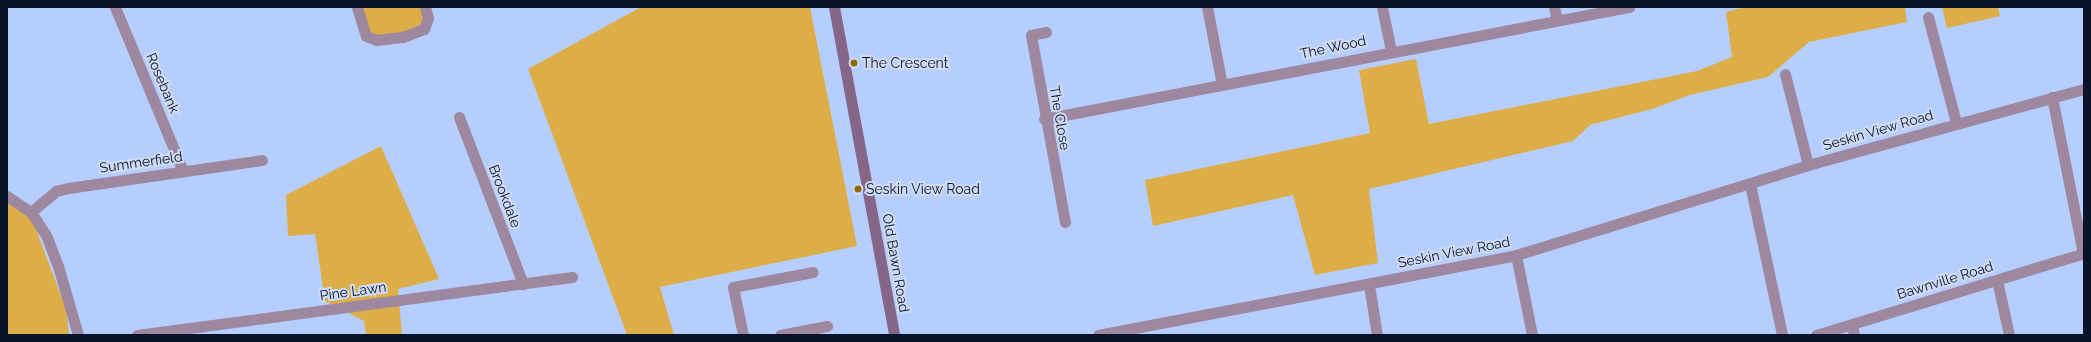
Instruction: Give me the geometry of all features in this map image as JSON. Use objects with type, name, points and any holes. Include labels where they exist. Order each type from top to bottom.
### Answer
[{"type":"main road","name":"Old Bawn Road","points":[[834,7],[894,335]]},
{"type":"street","name":"Rosebank","points":[[115,7],[183,171]]},
{"type":"street","points":[[358,7],[366,36],[378,40],[403,37],[424,29],[428,18],[425,7]]},
{"type":"street","points":[[1207,7],[1222,85]]},
{"type":"street","points":[[1382,7],[1391,51]]},
{"type":"street","points":[[1554,7],[1557,20]]},
{"type":"street","name":"The Wood","points":[[1044,119],[1391,51],[1629,7]]},
{"type":"street","name":"Seskin View Road","points":[[1928,17],[1956,122]]},
{"type":"street","name":"The Close","points":[[1046,32],[1031,34],[1044,119],[1065,222]]},
{"type":"street","name":"Seskin View Road","points":[[1786,74],[1808,165]]},
{"type":"street","name":"Seskin View Road","points":[[1098,335],[1369,285],[1516,255],[1808,165],[1956,122],[2084,89]]},
{"type":"street","name":"Bawnville Road","points":[[1816,335],[1853,330],[1997,280],[2084,253],[2052,97]]},
{"type":"street","name":"Brookdale","points":[[459,117],[523,284]]},
{"type":"street","name":"Summerfield","points":[[31,212],[56,191],[68,188],[262,160]]},
{"type":"street","points":[[1750,184],[1782,335]]},
{"type":"street","points":[[7,196],[31,212],[46,235],[58,266],[78,335]]},
{"type":"street","points":[[1516,255],[1532,335]]},
{"type":"street","points":[[743,335],[733,287],[813,272]]},
{"type":"street","name":"Pine Lawn","points":[[137,335],[523,284],[572,276]]},
{"type":"street","points":[[1997,280],[2009,335]]},
{"type":"street","points":[[1369,285],[1377,335]]},
{"type":"street","points":[[780,335],[827,326]]},
{"type":"shaded area","points":[[357,7],[425,7],[424,29],[403,37],[366,36]]},
{"type":"shaded area","points":[[641,7],[810,7],[857,246],[660,287],[674,335],[627,335],[528,69]]},
{"type":"shaded area","points":[[1745,7],[1907,7],[1905,8],[1907,22],[1809,42],[1768,77],[1690,95],[1652,109],[1590,125],[1573,141],[1369,189],[1378,263],[1315,275],[1293,195],[1153,226],[1145,180],[1370,133],[1359,70],[1416,59],[1429,124],[1697,71],[1732,57],[1726,12]]},
{"type":"shaded area","points":[[1942,7],[1998,7],[2000,16],[1947,28]]},
{"type":"shaded area","points":[[381,146],[439,279],[398,289],[402,335],[366,335],[364,321],[325,301],[315,234],[288,236],[286,195]]},
{"type":"shaded area","points":[[7,197],[33,221],[66,309],[69,335],[7,335]]},
{"type":"place","name":"The Crescent","points":[[854,63]]},
{"type":"place","name":"Seskin View Road","points":[[858,189]]}]
